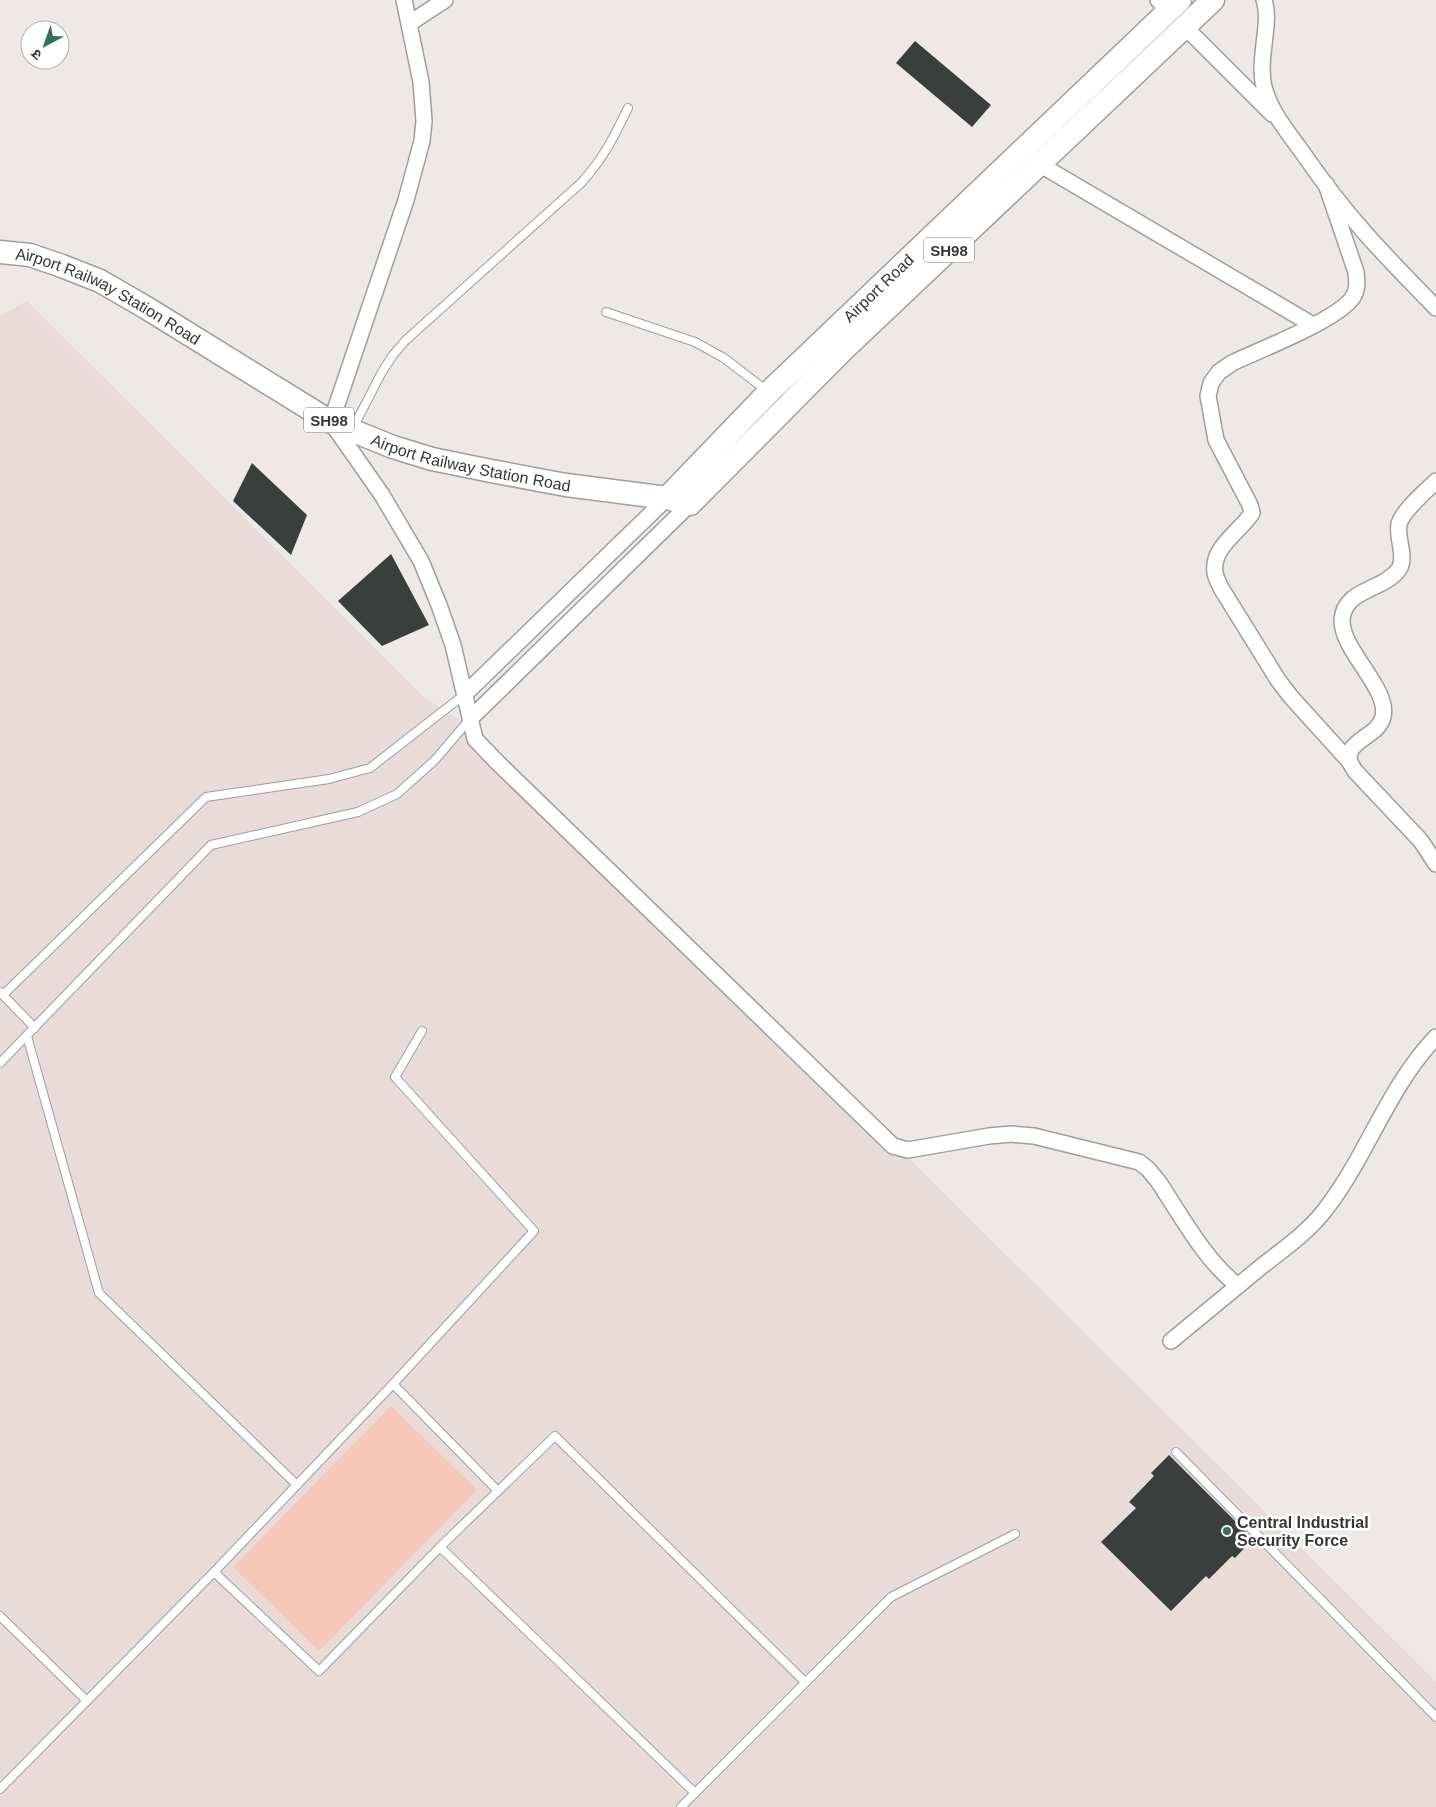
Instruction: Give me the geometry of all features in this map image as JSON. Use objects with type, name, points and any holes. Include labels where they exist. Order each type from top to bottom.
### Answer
[{"type":"main road","name":"SH98","points":[[690,504],[844,349],[1213,0]]},
{"type":"main road","name":"Airport Road","points":[[666,498],[769,392],[1169,4]]},
{"type":"main road","name":"Airport Railway Station Road","points":[[0,252],[30,255],[100,281],[331,422],[394,447],[432,459],[566,485],[666,498],[690,504]]},
{"type":"street","points":[[404,0],[420,82],[424,121],[422,141],[406,200],[331,422],[382,496],[421,561],[453,644],[475,738],[484,749],[893,1146],[908,1150],[1011,1134],[1034,1136],[1139,1162],[1158,1181],[1211,1260],[1224,1275],[1238,1286]]},
{"type":"street","points":[[410,23],[445,0]]},
{"type":"street","points":[[1264,0],[1266,18],[1261,68],[1264,86],[1280,122]]},
{"type":"street","points":[[1185,27],[1280,122],[1364,232],[1436,308]]},
{"type":"street","points":[[1039,164],[1313,325]]},
{"type":"street","points":[[1326,184],[1356,272],[1358,284],[1353,297],[1345,306],[1330,317],[1232,363],[1219,372],[1212,383],[1208,396],[1216,440],[1250,505],[1252,513],[1248,520],[1221,548],[1216,560],[1215,573],[1221,588],[1278,680],[1349,761],[1355,771],[1420,841],[1436,864]]},
{"type":"street","points":[[1349,761],[1351,750],[1377,727],[1383,717],[1382,701],[1346,636],[1342,621],[1346,606],[1357,595],[1391,577],[1400,568],[1401,556],[1398,536],[1400,522],[1407,511],[1436,481]]},
{"type":"street","points":[[466,693],[666,498]]},
{"type":"street","points":[[471,718],[690,504]]},
{"type":"street","points":[[1171,1341],[1296,1239],[1324,1212],[1356,1163],[1404,1077],[1425,1048],[1436,1037]]},
{"type":"lane","points":[[353,430],[372,390],[397,350],[425,322],[586,178],[607,151],[628,108]]},
{"type":"lane","points":[[606,312],[695,342],[724,358],[769,392]]},
{"type":"lane","points":[[35,1028],[1,994],[206,797],[329,780],[370,768],[466,693]]},
{"type":"lane","points":[[0,1063],[211,845],[358,812],[397,794],[435,760],[471,718]]},
{"type":"lane","points":[[0,1789],[214,1572],[393,1384],[534,1231],[394,1077],[422,1031]]},
{"type":"lane","points":[[27,1036],[99,1293],[297,1485]]},
{"type":"lane","points":[[393,1384],[498,1491]]},
{"type":"lane","points":[[214,1572],[319,1671],[440,1547],[555,1436],[805,1682]]},
{"type":"lane","points":[[1176,1452],[1436,1718]]},
{"type":"lane","points":[[681,1807],[891,1597],[1015,1534]]},
{"type":"lane","points":[[440,1547],[694,1793]]},
{"type":"lane","points":[[0,1616],[87,1701]]},
{"type":"shaded area","points":[[27,301],[425,698],[482,734],[1436,1682],[1436,1807],[0,1807],[0,316]]},
{"type":"shaded area","points":[[391,1406],[477,1490],[319,1651],[233,1567]]},
{"type":"building","points":[[915,41],[991,105],[972,127],[896,63]]},
{"type":"building","points":[[252,463],[307,515],[291,555],[233,501]]},
{"type":"building","points":[[391,554],[429,625],[382,646],[338,601]]},
{"type":"building","name":"Central Industrial Security Force","points":[[1169,1455],[1253,1539],[1235,1558],[1232,1556],[1209,1579],[1206,1576],[1171,1611],[1101,1542],[1136,1508],[1129,1502],[1154,1476],[1151,1473]]},
{"type":"place","name":"Central Industrial Security Force","points":[[1227,1531]]}]
